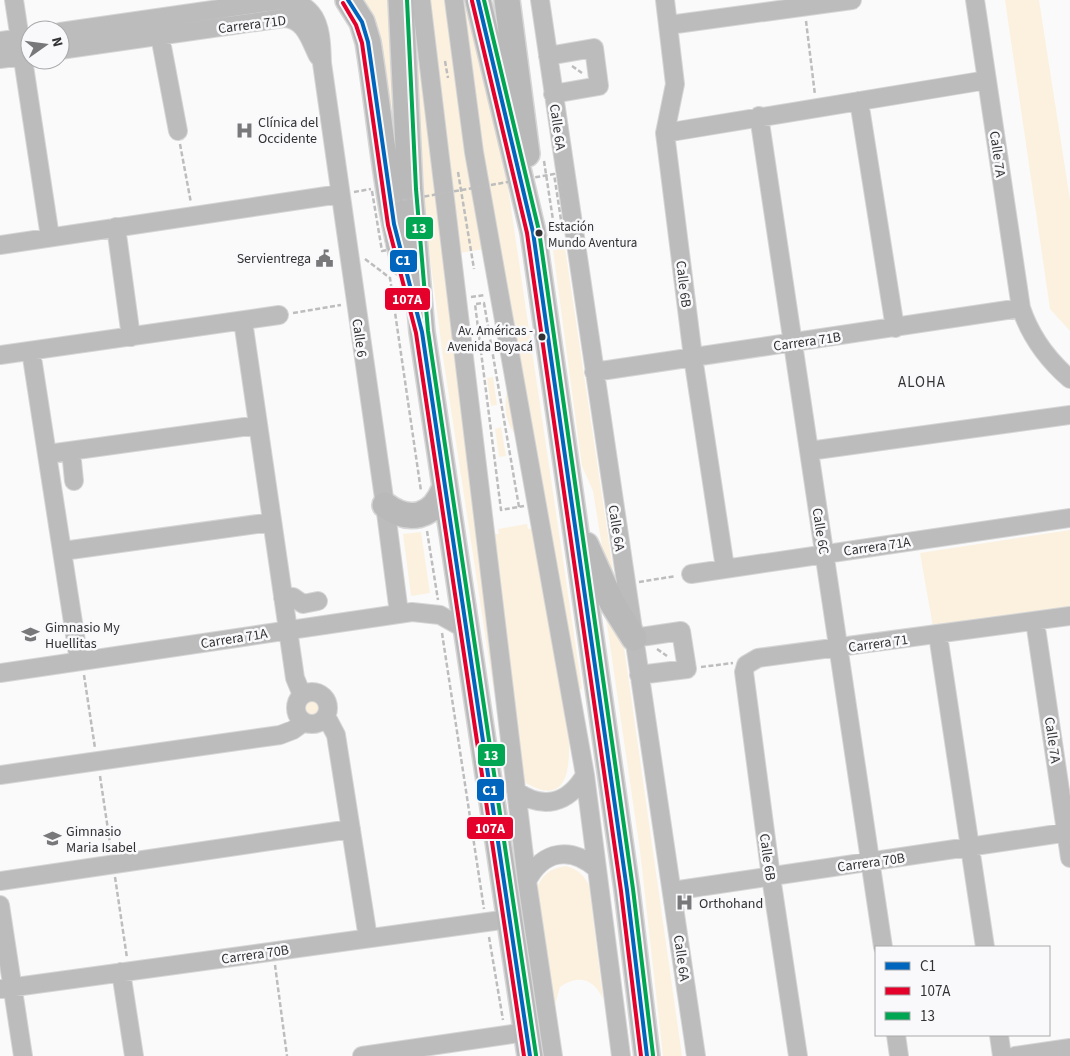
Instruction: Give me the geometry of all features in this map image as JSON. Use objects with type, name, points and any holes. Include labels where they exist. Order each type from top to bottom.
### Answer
[{"type":"highway","points":[[348,0],[362,22],[368,42],[380,189],[394,224],[422,332]]},
{"type":"highway","points":[[402,0],[410,189],[422,332],[465,629],[498,921],[516,1033],[530,1056]]},
{"type":"highway","points":[[478,0],[532,232],[627,890],[646,1056]]},
{"type":"highway","points":[[507,0],[524,112],[532,232]]},
{"type":"highway","points":[[385,504],[404,515],[424,513],[437,503],[444,489]]},
{"type":"highway","points":[[574,514],[605,587],[637,638]]},
{"type":"street","points":[[14,0],[20,20]]},
{"type":"street","name":"Carrera 71D","points":[[70,30],[183,7],[281,0],[299,3],[312,14],[320,30],[322,63]]},
{"type":"street","points":[[420,0],[527,881],[553,1056]]},
{"type":"street","points":[[454,0],[474,152],[585,775],[621,1056]]},
{"type":"street","name":"Calle 6A","points":[[540,0],[551,55],[553,94],[626,584],[637,638],[639,675],[696,1056]]},
{"type":"street","name":"Calle 6B","points":[[665,0],[675,84],[665,133],[693,357],[725,568]]},
{"type":"street","points":[[669,25],[852,0]]},
{"type":"street","name":"Calle 7A","points":[[975,0],[1021,308],[1035,338],[1049,357],[1070,379]]},
{"type":"street","name":"Carrera 71D","points":[[70,49],[289,18],[300,23],[322,63]]},
{"type":"street","points":[[160,36],[178,131]]},
{"type":"street","points":[[0,41],[20,38]]},
{"type":"street","points":[[551,55],[594,48],[599,86],[553,94]]},
{"type":"street","points":[[0,59],[20,56]]},
{"type":"street","name":"Calle 6","points":[[322,63],[348,196],[355,303],[399,613]]},
{"type":"street","points":[[28,70],[50,237]]},
{"type":"street","points":[[665,133],[986,80]]},
{"type":"street","points":[[859,101],[895,328]]},
{"type":"street","name":"Calle 6C","points":[[759,116],[883,946]]},
{"type":"street","points":[[0,244],[348,196]]},
{"type":"street","points":[[116,228],[132,338]]},
{"type":"street","name":"Carrera 71B","points":[[594,372],[1021,308]]},
{"type":"street","points":[[0,354],[132,338],[279,315]]},
{"type":"street","points":[[243,321],[295,678],[302,695],[296,709],[304,722],[314,724],[326,716]]},
{"type":"street","points":[[31,351],[81,661]]},
{"type":"street","points":[[809,451],[1070,415]]},
{"type":"street","points":[[48,454],[258,425]]},
{"type":"street","points":[[71,451],[74,481]]},
{"type":"street","name":"Carrera 71A","points":[[690,574],[1070,518]]},
{"type":"street","points":[[63,551],[272,522]]},
{"type":"street","points":[[284,598],[293,597],[303,604],[318,602]]},
{"type":"street","name":"Carrera 71A","points":[[0,673],[399,613],[423,612],[440,615],[465,629]]},
{"type":"street","name":"Carrera 71","points":[[751,661],[758,658],[1070,616]]},
{"type":"street","name":"Calle 7A","points":[[1035,621],[1068,832],[1070,858]]},
{"type":"street","points":[[637,638],[681,631],[687,669],[639,675]]},
{"type":"street","points":[[938,635],[985,946]]},
{"type":"street","name":"Calle 6B","points":[[751,661],[746,666],[744,672],[771,876],[798,1056]]},
{"type":"street","points":[[302,695],[311,692],[324,697],[328,706],[326,716],[336,735],[368,938]]},
{"type":"street","points":[[0,775],[280,735],[293,730],[304,722]]},
{"type":"street","points":[[516,791],[537,802],[554,801],[570,794],[585,775]]},
{"type":"street","points":[[0,881],[351,829]]},
{"type":"street","name":"Carrera 70B","points":[[672,891],[1068,832]]},
{"type":"street","points":[[527,881],[541,862],[564,854],[588,861],[597,869]]},
{"type":"street","points":[[0,905],[6,988],[22,1056]]},
{"type":"street","name":"Carrera 70B","points":[[6,988],[498,921]]},
{"type":"street","points":[[125,972],[134,1056]]},
{"type":"street","points":[[362,1056],[397,1053],[516,1033]]},
{"type":"street","points":[[896,1036],[899,1056]]},
{"type":"street","points":[[999,1036],[1002,1056]]},
{"type":"street","points":[[1015,1056],[1070,1048]]},
{"type":"path","points":[[804,8],[817,109]]},
{"type":"path","points":[[551,55],[599,86]]},
{"type":"path","points":[[178,131],[193,216]]},
{"type":"path","points":[[348,196],[380,189],[382,251],[388,250],[381,204],[554,174],[561,220],[566,220],[554,145]]},
{"type":"path","points":[[457,166],[474,269]]},
{"type":"path","points":[[467,181],[468,189]]},
{"type":"path","points":[[362,258],[390,278],[440,615],[498,921],[516,1033]]},
{"type":"path","points":[[469,302],[468,298],[477,294],[488,294],[489,298]]},
{"type":"path","points":[[477,294],[479,304]]},
{"type":"path","points":[[279,315],[355,303]]},
{"type":"path","points":[[484,303],[519,507],[501,510],[475,304],[479,304],[484,303]]},
{"type":"path","points":[[626,584],[690,574]]},
{"type":"path","points":[[637,638],[687,669],[751,661]]},
{"type":"path","points":[[81,661],[113,864],[125,972]]},
{"type":"path","points":[[273,951],[287,1056]]},
{"type":"shaded area","points":[[360,0],[392,0],[400,177]]},
{"type":"shaded area","points":[[428,0],[447,0],[484,249],[460,253]]},
{"type":"shaded area","points":[[463,0],[469,0],[506,174],[582,689],[578,690],[493,220]]},
{"type":"shaded area","points":[[1005,0],[1039,0],[1070,200],[1070,331],[1050,309]]},
{"type":"shaded area","points":[[420,61],[442,225],[495,700],[442,350],[426,227],[414,62]]},
{"type":"shaded area","points":[[565,248],[617,596],[607,578],[593,491],[582,466],[553,250]]},
{"type":"shaded area","points":[[493,377],[497,405],[491,406],[487,378]]},
{"type":"shaded area","points":[[508,388],[518,438],[510,426],[506,414]]},
{"type":"shaded area","points":[[501,427],[506,456],[499,457],[495,429]]},
{"type":"shaded area","points":[[527,524],[528,529],[534,528],[569,742],[566,775],[557,788],[549,791],[526,783],[522,773],[493,534],[499,534],[498,529]]},
{"type":"shaded area","points":[[1070,530],[1070,607],[933,627],[920,553]]},
{"type":"shaded area","points":[[421,532],[430,593],[411,596],[403,534]]},
{"type":"shaded area","points":[[604,604],[622,633],[682,1056],[663,1056],[640,851]]},
{"type":"shaded area","points":[[308,696],[316,696],[323,703],[323,711],[316,718],[308,718],[301,711],[301,703]]},
{"type":"shaded area","points":[[566,866],[579,873],[589,885],[603,999],[590,983],[580,980],[573,981],[560,987],[554,1008],[536,890],[547,873],[555,868]]},
{"type":"transit line","name":"C1","points":[[348,0],[362,22],[368,42],[394,224],[422,332],[530,1056]]},
{"type":"transit line","name":"13","points":[[407,0],[416,189],[428,331],[536,1055]]},
{"type":"transit line","name":"C1","points":[[478,0],[533,232],[627,890],[647,1056]]},
{"type":"transit line","name":"13","points":[[484,0],[539,231],[633,889],[653,1055]]},
{"type":"transit line","name":"107A","points":[[472,1],[527,233],[621,891],[641,1056]]},
{"type":"transit line","name":"107A","points":[[343,3],[356,25],[362,43],[388,225],[416,333],[524,1056]]},
{"type":"place","name":"Clínica del Occidente","points":[[244,130]]},
{"type":"place","name":"Estación Mundo Aventura","points":[[539,233]]},
{"type":"place","name":"Servientrega","points":[[325,258]]},
{"type":"place","name":"Av. Américas - Avenida Boyacá","points":[[542,337]]},
{"type":"place","name":"Gimnasio My Huellitas","points":[[31,635]]},
{"type":"place","name":"Gimnasio Maria Isabel","points":[[52,839]]},
{"type":"place","name":"Orthohand","points":[[685,903]]},
{"type":"district","name":"ALOHA","points":[[922,382]]}]
